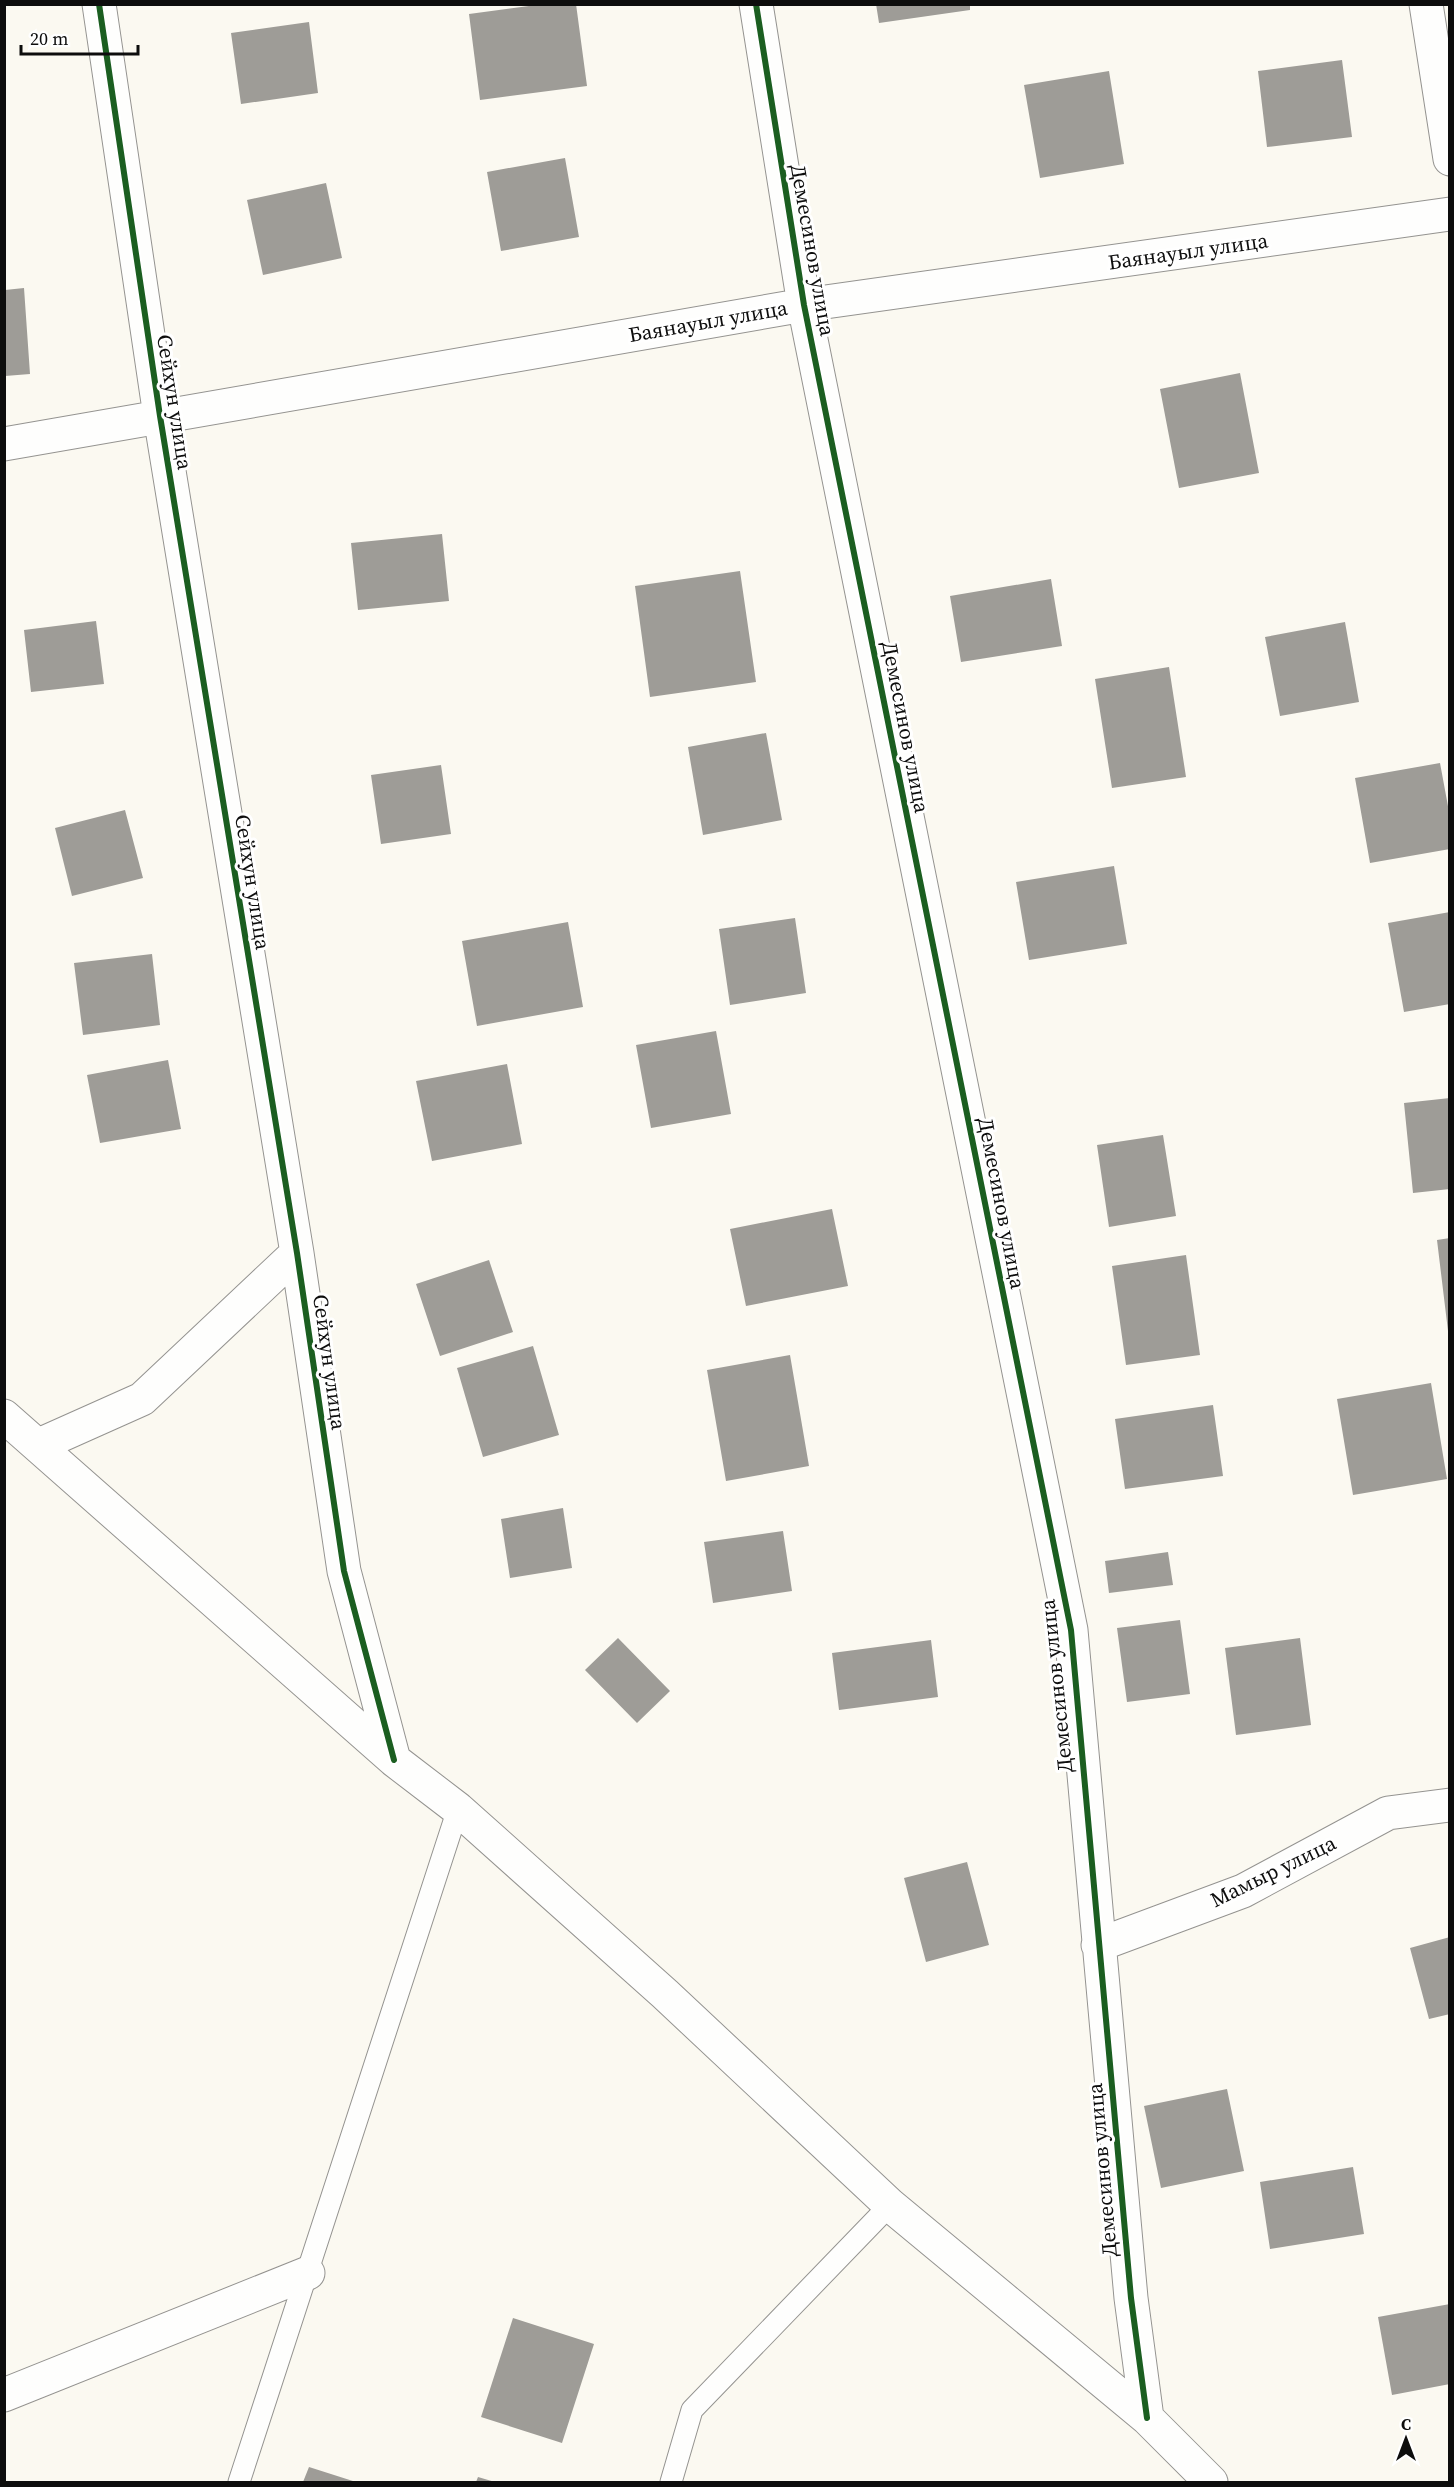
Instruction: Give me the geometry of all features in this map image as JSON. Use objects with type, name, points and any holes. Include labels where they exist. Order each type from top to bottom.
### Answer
[{"type":"street","name":"Сейхун улица","points":[[99,4],[160,416],[297,1254],[344,1571],[394,1761]]},
{"type":"street","name":"Демесинов улица","points":[[756,4],[804,305],[1071,1630],[1131,2298],[1148,2418]]},
{"type":"street","points":[[1426,4],[1449,159]]},
{"type":"street","name":"Баянауыл улица","points":[[4,444],[804,305],[1449,214]]},
{"type":"street","points":[[39,1445],[142,1399],[297,1254]]},
{"type":"street","points":[[4,1416],[394,1761],[458,1809],[665,1994],[890,2205],[1148,2418],[1211,2482]]},
{"type":"street","name":"Мамыр улица","points":[[1098,1945],[1243,1890],[1388,1813],[1449,1805]]},
{"type":"street","points":[[4,2395],[308,2273]]},
{"type":"lane","points":[[239,2482],[458,1809]]},
{"type":"lane","points":[[671,2482],[692,2410],[890,2205]]},
{"type":"building","points":[[544,4],[576,4],[587,86],[480,100],[469,14]]},
{"type":"building","points":[[876,4],[970,4],[970,10],[879,23]]},
{"type":"building","points":[[309,22],[318,93],[241,104],[231,33]]},
{"type":"building","points":[[1342,60],[1352,137],[1267,147],[1258,71]]},
{"type":"building","points":[[1109,71],[1124,164],[1040,178],[1024,85]]},
{"type":"building","points":[[565,158],[579,237],[501,251],[487,172]]},
{"type":"building","points":[[326,183],[342,258],[263,275],[247,200]]},
{"type":"building","points":[[24,288],[30,374],[5,376],[5,290]]},
{"type":"building","points":[[1240,373],[1259,473],[1179,488],[1160,389]]},
{"type":"building","points":[[442,534],[449,601],[358,610],[351,543]]},
{"type":"building","points":[[740,571],[756,682],[650,697],[635,586]]},
{"type":"building","points":[[1051,579],[1062,646],[961,662],[950,596]]},
{"type":"building","points":[[96,621],[104,684],[31,692],[24,630]]},
{"type":"building","points":[[1345,622],[1359,702],[1280,716],[1265,637]]},
{"type":"building","points":[[1169,667],[1186,777],[1112,788],[1095,679]]},
{"type":"building","points":[[766,733],[782,820],[703,835],[688,747]]},
{"type":"building","points":[[1440,763],[1450,817],[1450,849],[1370,863],[1355,778]]},
{"type":"building","points":[[441,765],[451,834],[381,844],[371,775]]},
{"type":"building","points":[[125,810],[143,878],[72,896],[55,828]]},
{"type":"building","points":[[1114,866],[1127,944],[1029,960],[1016,882]]},
{"type":"building","points":[[1450,912],[1450,1004],[1404,1012],[1388,923]]},
{"type":"building","points":[[795,918],[806,993],[730,1005],[719,929]]},
{"type":"building","points":[[568,922],[583,1007],[477,1026],[462,941]]},
{"type":"building","points":[[152,954],[160,1025],[83,1035],[74,963]]},
{"type":"building","points":[[716,1031],[731,1114],[651,1128],[636,1045]]},
{"type":"building","points":[[168,1060],[181,1129],[100,1143],[87,1075]]},
{"type":"building","points":[[507,1064],[522,1144],[432,1161],[416,1081]]},
{"type":"building","points":[[1450,1098],[1450,1189],[1413,1193],[1404,1103]]},
{"type":"building","points":[[1163,1135],[1176,1216],[1109,1227],[1097,1145]]},
{"type":"building","points":[[832,1209],[848,1286],[746,1306],[730,1229]]},
{"type":"building","points":[[1450,1238],[1450,1331],[1448,1331],[1437,1240]]},
{"type":"building","points":[[1186,1255],[1200,1355],[1126,1365],[1112,1266]]},
{"type":"building","points":[[489,1260],[513,1332],[440,1356],[416,1284]]},
{"type":"building","points":[[533,1346],[559,1435],[483,1457],[457,1368]]},
{"type":"building","points":[[790,1355],[809,1466],[726,1481],[707,1370]]},
{"type":"building","points":[[1431,1383],[1447,1479],[1353,1495],[1337,1399]]},
{"type":"building","points":[[1213,1405],[1223,1476],[1125,1489],[1115,1419]]},
{"type":"building","points":[[563,1508],[572,1568],[510,1578],[501,1519]]},
{"type":"building","points":[[783,1531],[792,1591],[713,1603],[704,1542]]},
{"type":"building","points":[[1168,1552],[1173,1585],[1109,1593],[1105,1561]]},
{"type":"building","points":[[1180,1620],[1190,1694],[1127,1702],[1117,1628]]},
{"type":"building","points":[[618,1638],[670,1691],[637,1723],[585,1670]]},
{"type":"building","points":[[1300,1638],[1311,1725],[1236,1735],[1225,1648]]},
{"type":"building","points":[[931,1640],[938,1697],[839,1710],[832,1653]]},
{"type":"building","points":[[967,1862],[989,1945],[926,1962],[904,1878]]},
{"type":"building","points":[[1450,1937],[1450,2014],[1429,2019],[1410,1948]]},
{"type":"building","points":[[1227,2089],[1244,2171],[1161,2188],[1144,2106]]},
{"type":"building","points":[[1353,2167],[1364,2234],[1270,2249],[1260,2182]]},
{"type":"building","points":[[1450,2304],[1450,2384],[1392,2395],[1378,2317]]},
{"type":"building","points":[[513,2318],[594,2344],[562,2443],[481,2417]]},
{"type":"building","points":[[309,2467],[356,2482],[303,2482]]},
{"type":"building","points":[[478,2477],[495,2482],[476,2482]]},
{"type":"cycle path","points":[[99,4],[160,416],[297,1253],[344,1571],[394,1760]]},
{"type":"cycle path","points":[[756,4],[804,305],[1071,1630],[1131,2298],[1147,2418]]}]
